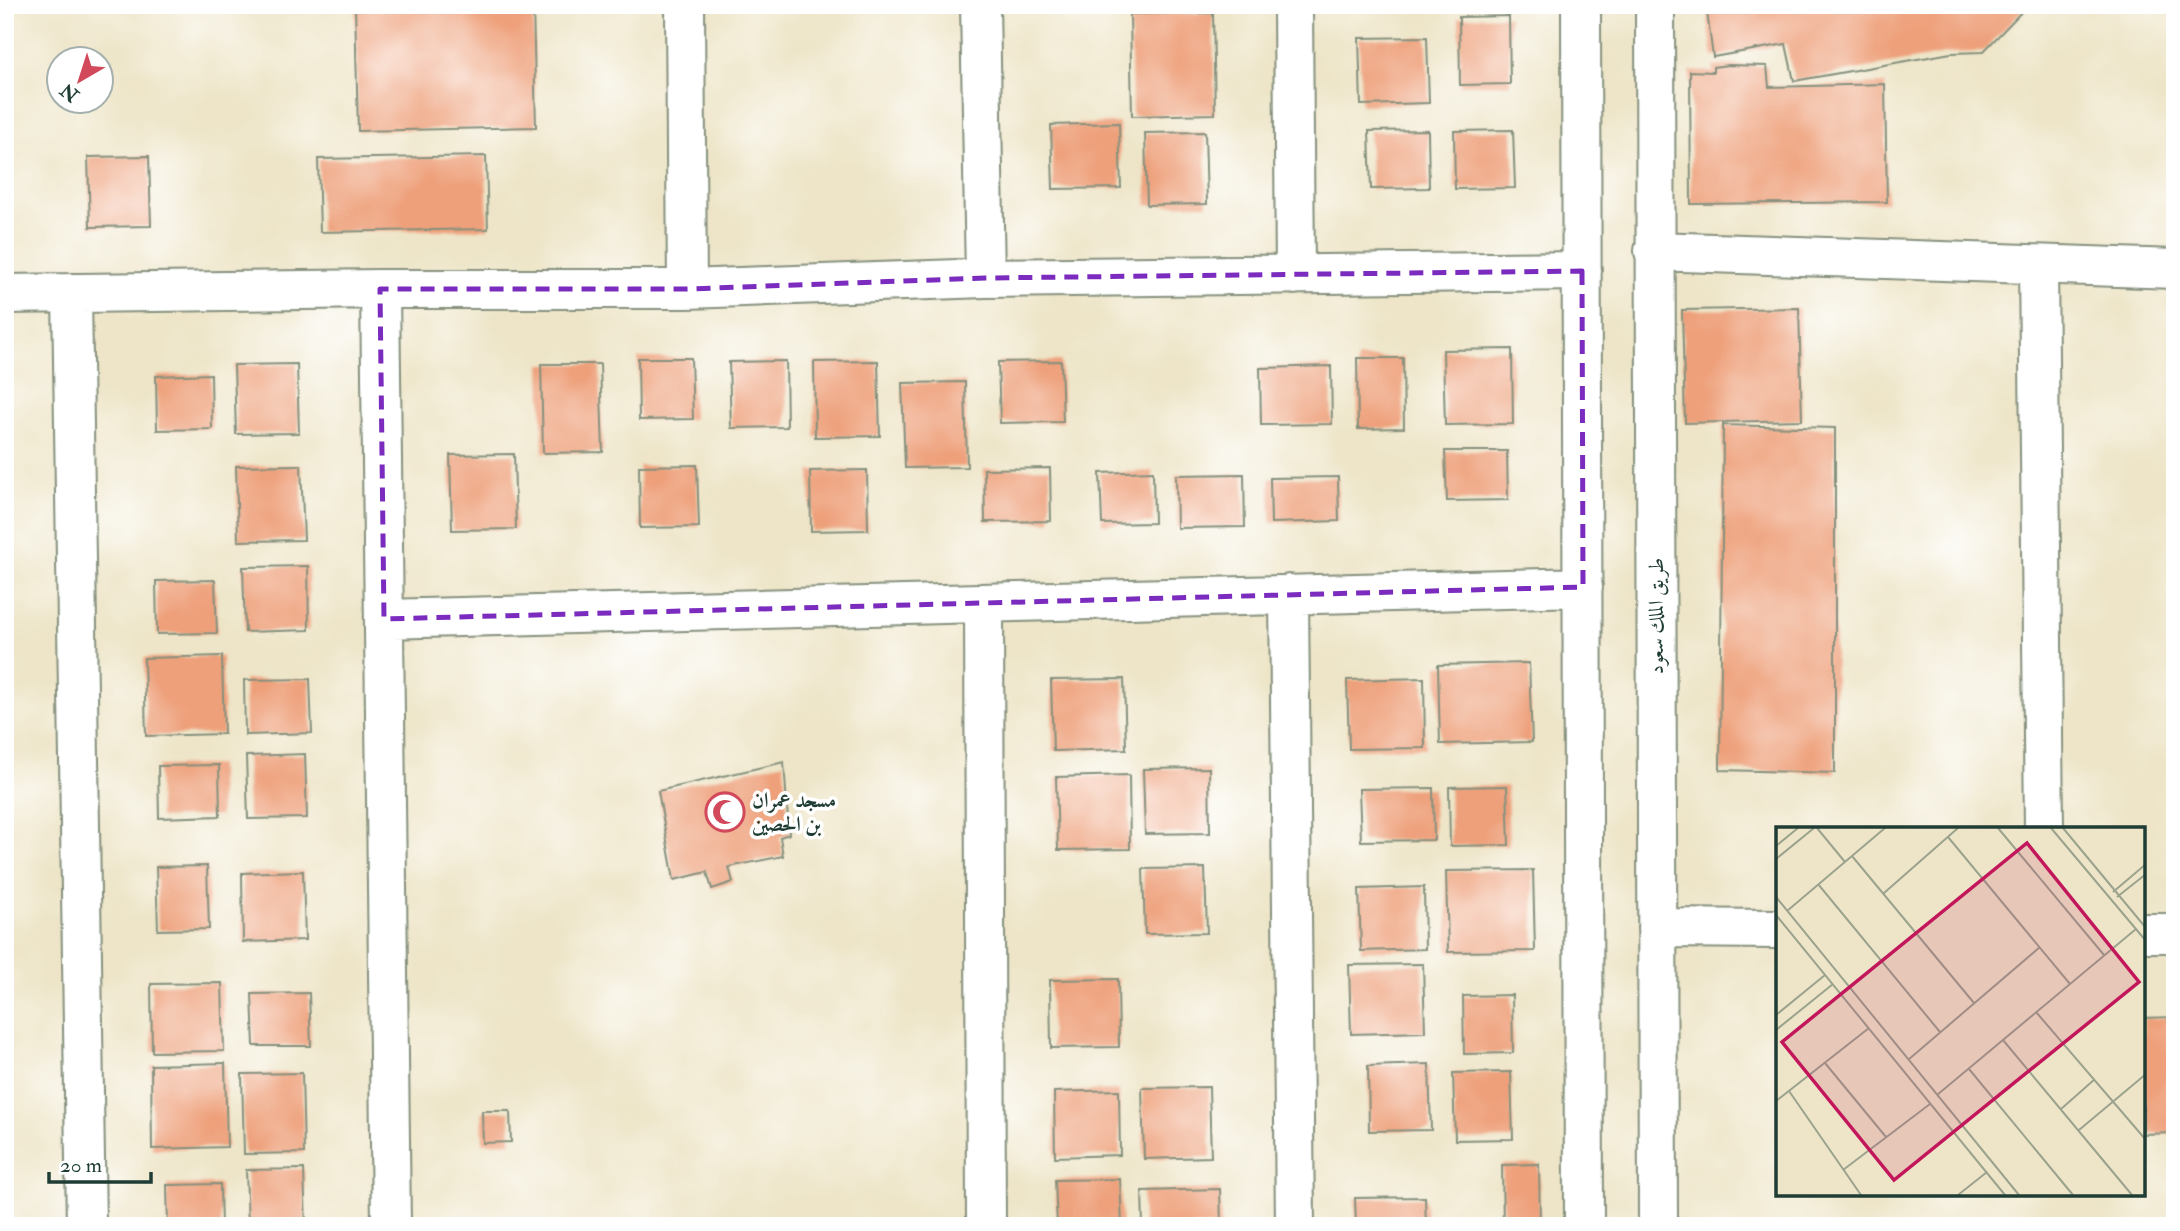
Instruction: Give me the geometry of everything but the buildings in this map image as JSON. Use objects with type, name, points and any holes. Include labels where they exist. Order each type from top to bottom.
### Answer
[{"type":"street","points":[[685,5],[687,289]]},
{"type":"street","points":[[980,5],[985,278]]},
{"type":"street","points":[[1293,5],[1295,275]]},
{"type":"street","points":[[1581,5],[1584,1226]]},
{"type":"street","name":"طريق الملك سعود","points":[[1655,5],[1658,1226]]},
{"type":"street","points":[[1654,251],[2175,269]]},
{"type":"street","points":[[2038,265],[2044,827]]},
{"type":"street","points":[[5,294],[380,289],[687,289],[985,278],[1582,271]]},
{"type":"street","points":[[380,289],[391,1226]]},
{"type":"street","points":[[72,293],[86,1226]]},
{"type":"street","points":[[384,619],[1583,587]]},
{"type":"street","points":[[1289,594],[1295,1226]]},
{"type":"street","points":[[984,603],[986,1226]]},
{"type":"street","points":[[1657,928],[1776,929]]},
{"type":"street","points":[[2145,933],[2175,933]]},
{"type":"highlighted area","points":[[1582,271],[1583,587],[384,619],[380,289],[687,289],[985,278]]},
{"type":"place","name":"مسجد عمران بن الحصين","points":[[725,812]]}]
